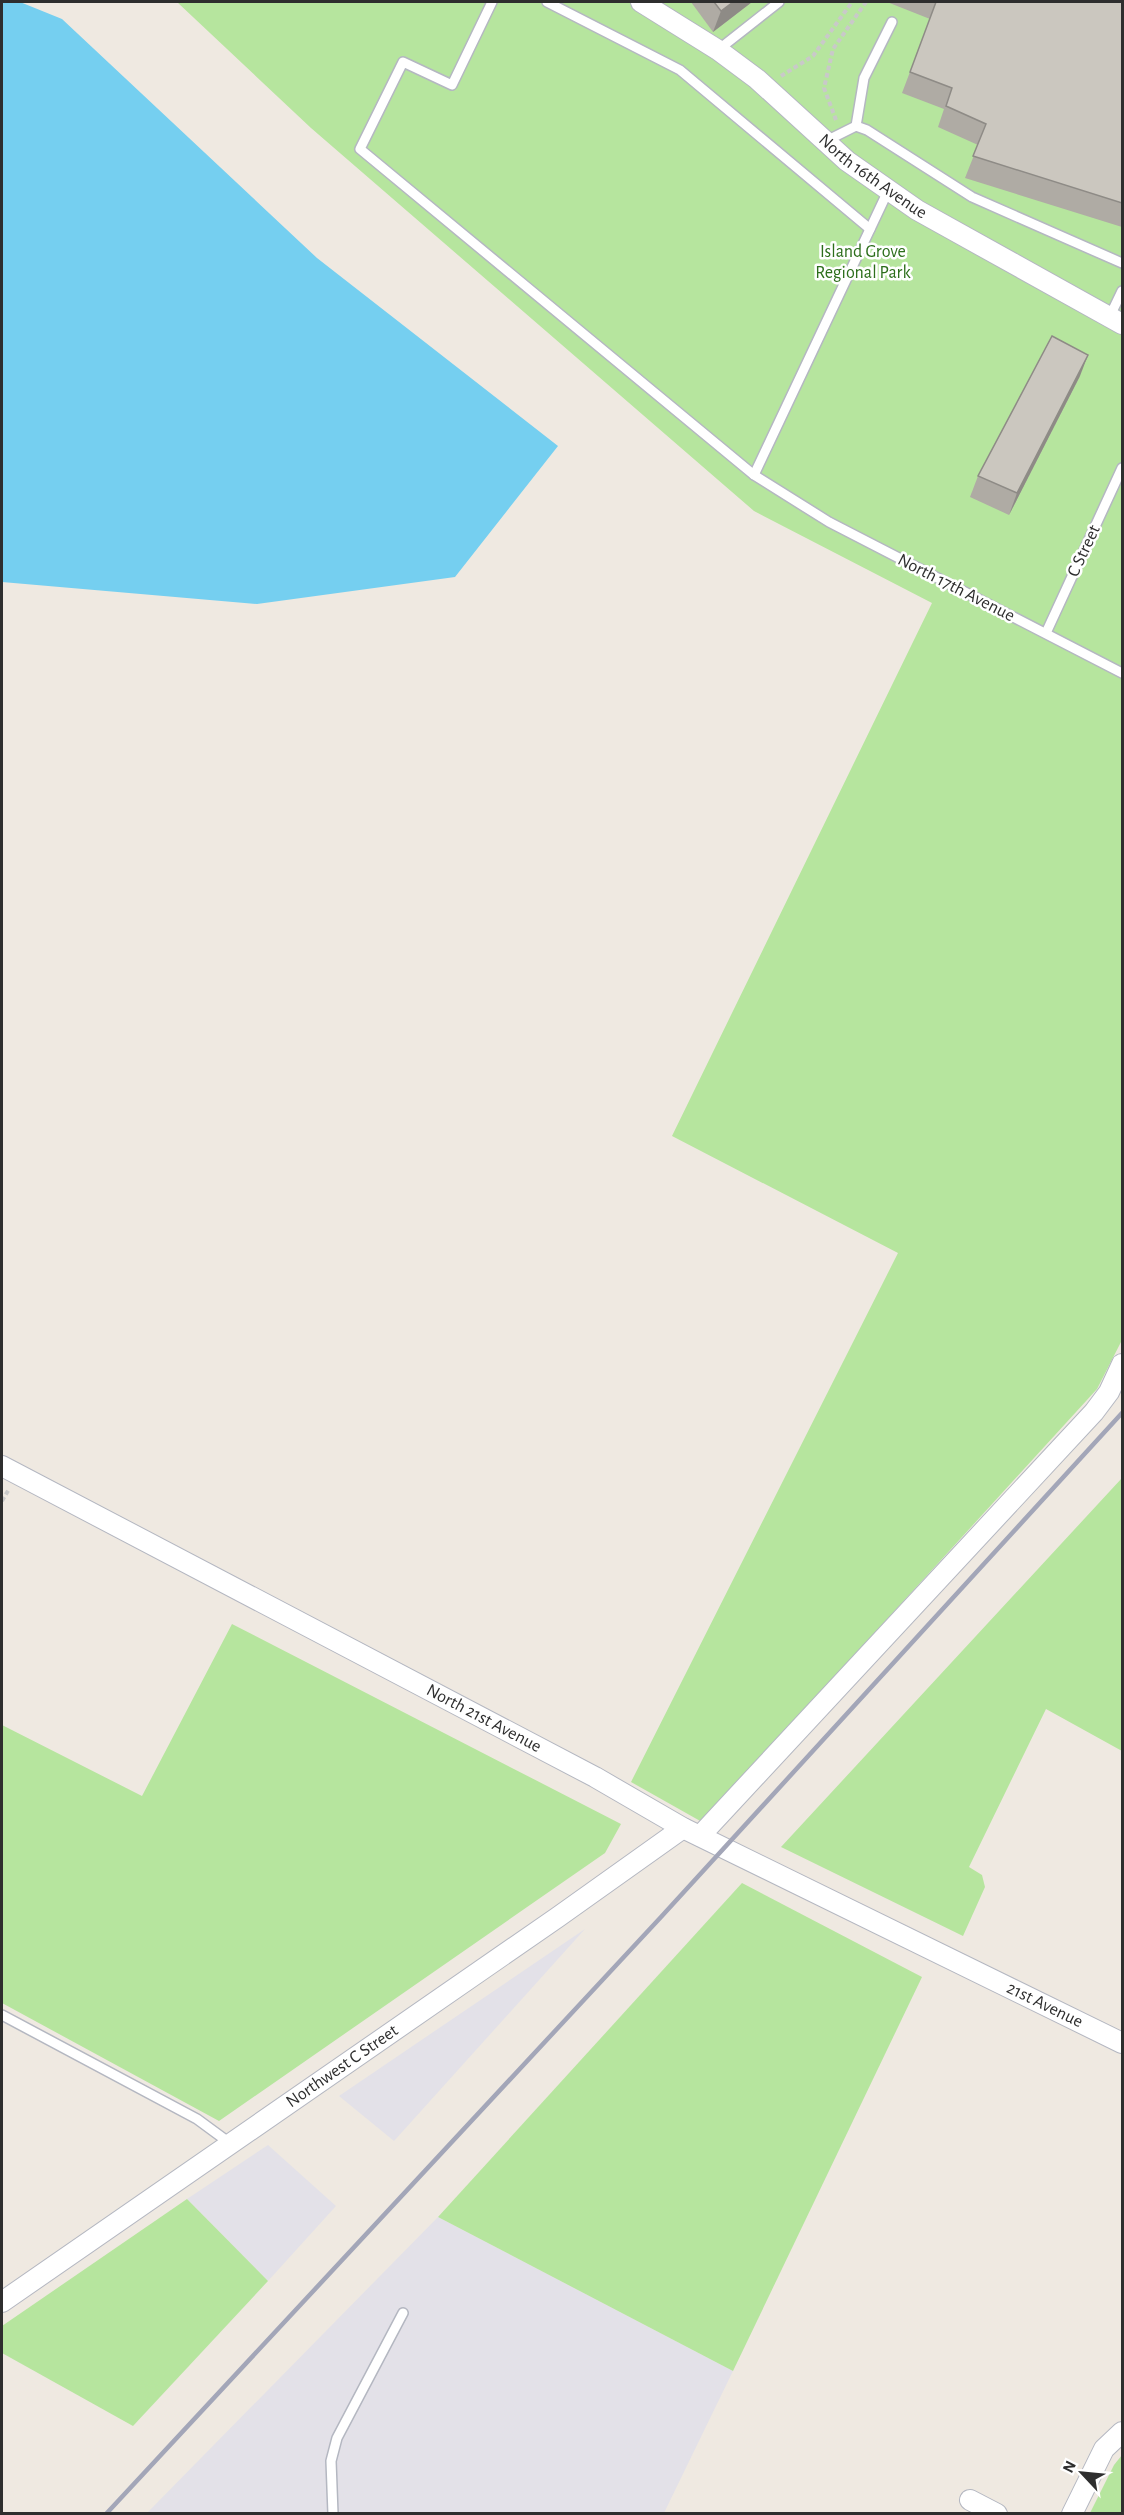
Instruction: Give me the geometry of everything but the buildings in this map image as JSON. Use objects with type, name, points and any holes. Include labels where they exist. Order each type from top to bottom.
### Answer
[{"type":"street","name":"North 16th Avenue","points":[[641,2],[718,50],[757,79],[847,161],[888,191],[917,210],[1116,321]]},
{"type":"street","name":"Northwest C Street","points":[[2,2302],[692,1832],[1094,1412],[1109,1392],[1122,1364]]},
{"type":"street","name":"North 21st Avenue","points":[[2,1466],[594,1777],[692,1832],[968,1967]]},
{"type":"street","name":"21st Avenue","points":[[968,1967],[1122,2043]]},
{"type":"street","points":[[1072,2514],[1104,2449],[1122,2432]]},
{"type":"street","points":[[970,2500],[997,2514]]},
{"type":"lane","name":"North 17th Avenue","points":[[492,2],[452,85],[403,62],[360,149],[754,475],[792,499],[923,571],[1122,673]]},
{"type":"lane","points":[[548,2],[680,70],[870,229]]},
{"type":"lane","points":[[718,50],[779,2]]},
{"type":"lane","points":[[856,126],[864,78],[892,21]]},
{"type":"lane","points":[[826,141],[856,126]]},
{"type":"lane","points":[[856,126],[882,138],[972,197],[1122,263]]},
{"type":"lane","points":[[754,475],[888,191]]},
{"type":"lane","points":[[1116,321],[1122,291]]},
{"type":"lane","name":"C Street","points":[[1046,633],[1122,468]]},
{"type":"lane","points":[[2,2015],[197,2119],[231,2144]]},
{"type":"lane","points":[[333,2514],[331,2462],[337,2438],[403,2313]]},
{"type":"path","points":[[777,78],[813,56],[852,2]]},
{"type":"path","points":[[836,120],[824,88],[833,48],[866,2]]},
{"type":"shaded area","points":[[585,1929],[394,2141],[339,2096]]},
{"type":"shaded area","points":[[268,2145],[336,2206],[268,2281],[187,2199]]},
{"type":"shaded area","points":[[438,2217],[733,2371],[664,2513],[146,2514]]},
{"type":"green space","name":"Island Grove Regional Park","points":[[177,2],[1122,2],[1122,1340],[1097,1389],[702,1822],[631,1782],[898,1253],[672,1136],[932,603],[754,511],[311,128]]},
{"type":"green space","points":[[1122,1478],[1122,1751],[1046,1709],[969,1867],[982,1875],[985,1887],[963,1936],[781,1847]]},
{"type":"green space","points":[[232,1624],[621,1824],[605,1853],[219,2121],[2,2003],[2,1725],[142,1796]]},
{"type":"green space","points":[[742,1883],[922,1977],[733,2371],[438,2217]]},
{"type":"green space","points":[[187,2199],[268,2281],[133,2426],[2,2353],[2,2326]]},
{"type":"green space","points":[[1122,2455],[1122,2513],[1090,2513],[1114,2465]]},
{"type":"water","points":[[2,2],[20,2],[62,19],[317,258],[558,446],[455,577],[257,604],[2,582]]},
{"type":"railway","points":[[106,2514],[661,1917],[1122,1413]]}]
